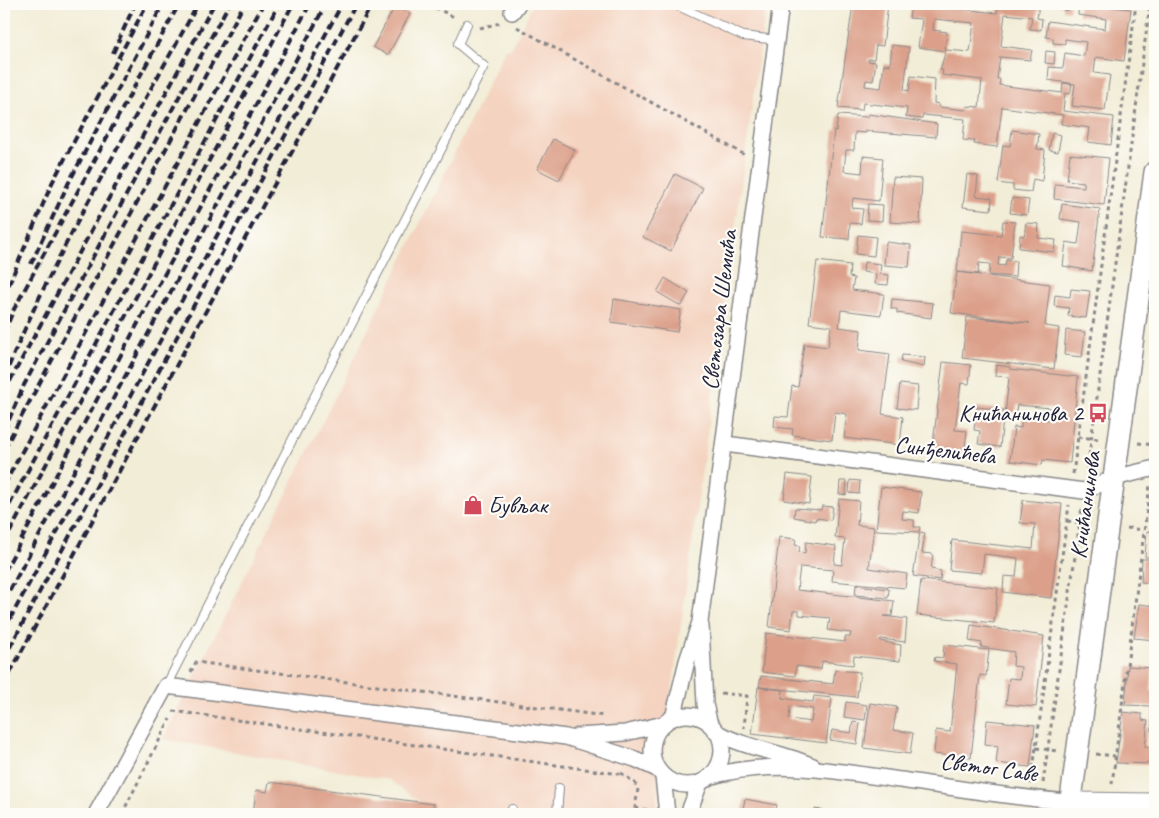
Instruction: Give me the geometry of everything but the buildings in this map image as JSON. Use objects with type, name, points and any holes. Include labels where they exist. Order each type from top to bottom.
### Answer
[{"type":"main road","name":"Книћанинова","points":[[1070,808],[1155,172]]},
{"type":"street","name":"Светозара Шемића","points":[[668,721],[700,622],[782,4]]},
{"type":"street","name":"Синђелићева","points":[[725,444],[1078,490]]},
{"type":"street","points":[[1078,490],[1114,478],[1153,469]]},
{"type":"street","name":"Светозара Шемића","points":[[700,622],[705,704],[713,728]]},
{"type":"street","points":[[96,814],[166,686],[566,737],[635,759],[681,785],[705,780]]},
{"type":"street","points":[[566,737],[625,733],[692,716],[713,728],[720,741],[721,756],[716,770],[705,780],[688,814]]},
{"type":"street","points":[[666,814],[660,773],[653,760],[652,745],[658,731],[668,721]]},
{"type":"street","name":"Светог Саве","points":[[713,728],[745,745],[799,760],[817,768]]},
{"type":"street","name":"Светог Саве","points":[[705,780],[735,770],[754,768],[817,768],[1035,799],[1070,808],[1110,802],[1155,803]]},
{"type":"lane","points":[[674,4],[743,36],[777,40]]},
{"type":"lane","points":[[166,686],[484,66],[458,44],[467,24]]},
{"type":"lane","points":[[557,814],[559,788]]},
{"type":"path","points":[[428,4],[476,29],[513,16],[761,164]]},
{"type":"path","points":[[1035,799],[1078,490],[1136,4]]},
{"type":"path","points":[[1035,799],[1078,490],[1150,4]]},
{"type":"path","points":[[1110,802],[1155,441]]},
{"type":"path","points":[[122,814],[196,662],[614,717]]},
{"type":"path","points":[[173,711],[620,774]]},
{"type":"shaded area","name":"Бувљак","points":[[533,4],[766,4],[655,814],[437,814],[389,780],[163,739],[334,399],[506,48],[510,50]]},
{"type":"railway","points":[[113,53],[135,4]]},
{"type":"railway","points":[[4,296],[52,183],[147,4]]},
{"type":"railway","points":[[31,264],[68,184],[163,4]]},
{"type":"railway","points":[[4,333],[13,311],[179,4]]},
{"type":"railway","points":[[4,378],[47,282],[95,188],[198,4]]},
{"type":"railway","points":[[4,392],[214,4]]},
{"type":"railway","points":[[4,431],[24,385],[229,4]]},
{"type":"railway","points":[[4,449],[244,4]]},
{"type":"railway","points":[[4,485],[263,4]]},
{"type":"railway","points":[[4,515],[279,4]]},
{"type":"railway","points":[[4,543],[293,4]]},
{"type":"railway","points":[[4,572],[310,4]]},
{"type":"railway","points":[[4,601],[326,4]]},
{"type":"railway","points":[[4,630],[342,4]]},
{"type":"railway","points":[[4,658],[356,4]]},
{"type":"railway","points":[[4,684],[372,4]]},
{"type":"place","name":"Книћанинова 2","points":[[1098,413]]},
{"type":"place","name":"Бувљак","points":[[473,505]]}]
